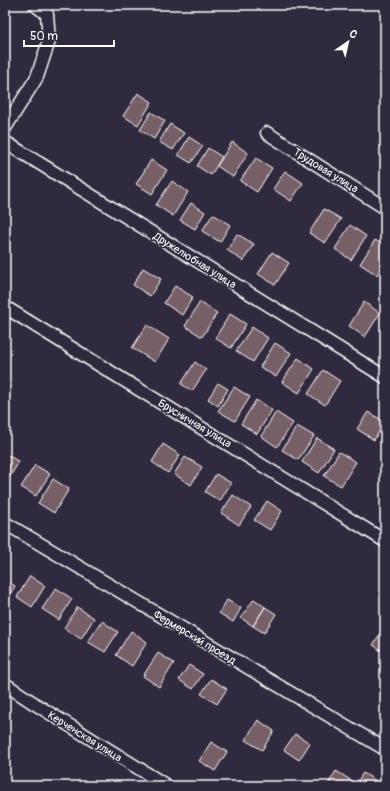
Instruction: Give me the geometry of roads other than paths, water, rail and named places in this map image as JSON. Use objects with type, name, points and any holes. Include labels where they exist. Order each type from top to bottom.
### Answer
[{"type":"street","points":[[5,128],[37,77],[49,41],[47,14],[35,5]]},
{"type":"street","name":"Трудовая улица","points":[[267,132],[385,208]]},
{"type":"street","name":"Дружелюбная улица","points":[[5,142],[385,377]]},
{"type":"street","name":"Брусничная улица","points":[[5,307],[385,540]]},
{"type":"street","name":"Фермерский проезд","points":[[5,523],[385,749]]},
{"type":"street","name":"Керченская улица","points":[[5,684],[167,786]]}]
